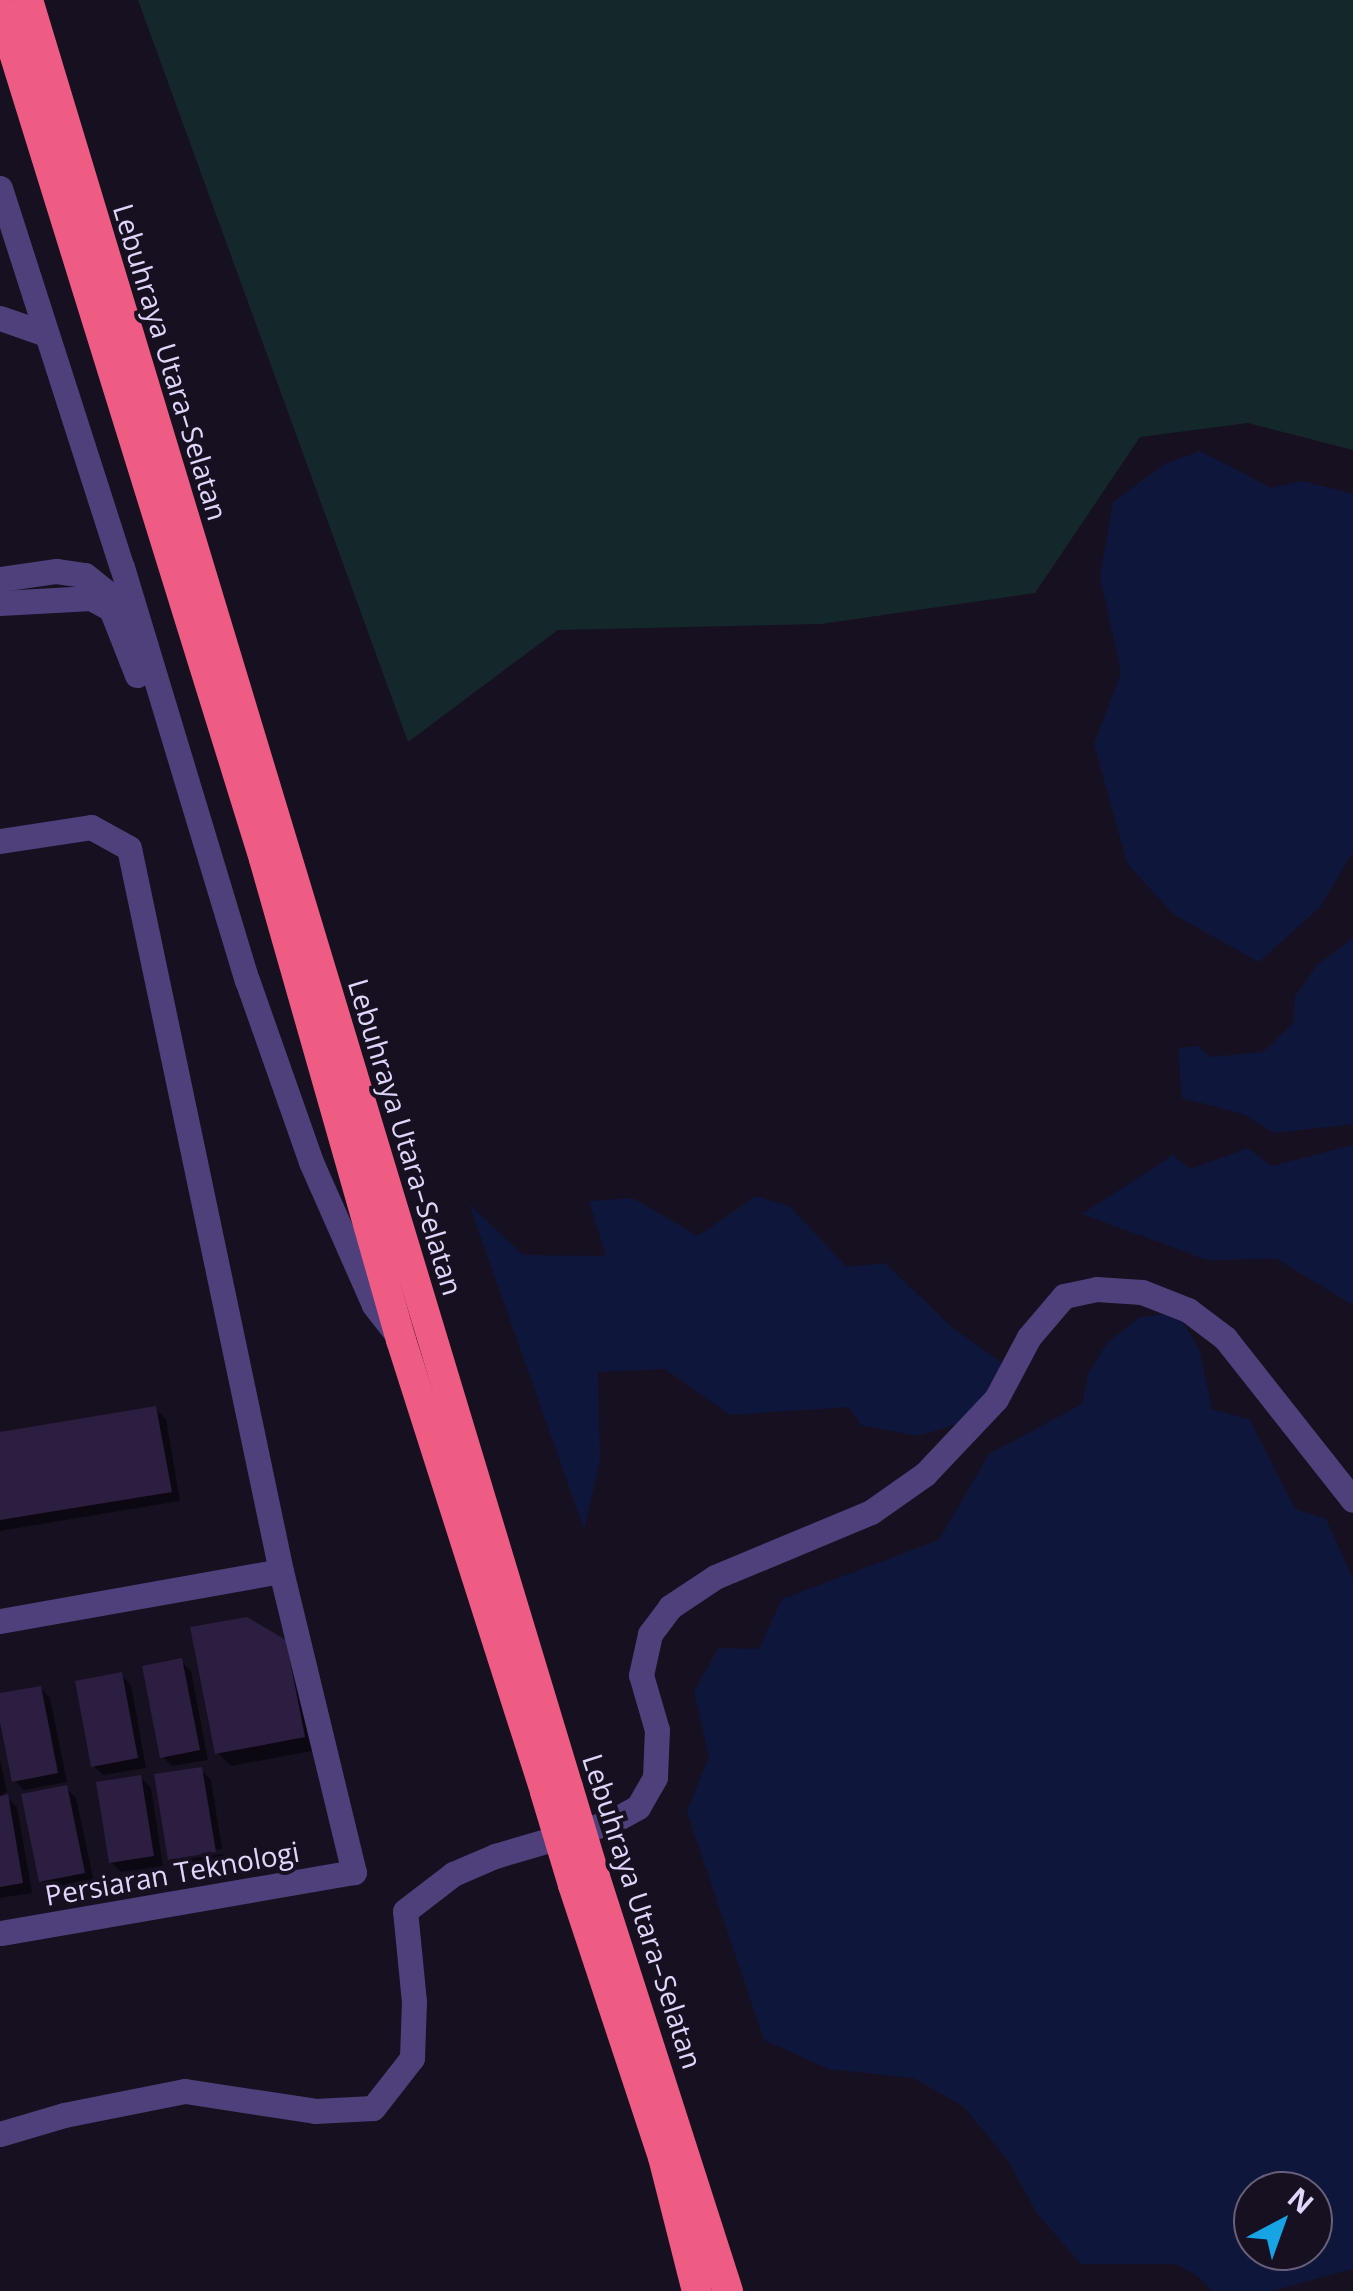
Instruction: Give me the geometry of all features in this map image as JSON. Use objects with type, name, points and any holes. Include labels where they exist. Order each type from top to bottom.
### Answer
[{"type":"highway","name":"Lebuhraya Utara–Selatan","points":[[28,0],[584,1881],[697,2291]]},
{"type":"highway","name":"Lebuhraya Utara–Selatan","points":[[0,8],[264,860],[401,1340],[556,1790]]},
{"type":"highway","name":"Lebuhraya Utara–Selatan","points":[[584,1881],[720,2254],[728,2291]]},
{"type":"street","points":[[0,188],[10,256],[46,334],[122,566],[207,851],[310,1162],[374,1305],[401,1340]]},
{"type":"street","points":[[0,318],[46,334]]},
{"type":"street","points":[[0,579],[56,571],[85,574],[106,592],[207,851]]},
{"type":"street","points":[[0,603],[91,598],[111,609]]},
{"type":"street","points":[[0,840],[91,827],[129,848],[281,1571],[0,1621]]},
{"type":"street","points":[[0,2134],[94,2108],[185,2091],[315,2112],[373,2108],[412,2058],[414,2002],[405,1912],[452,1874],[495,1856],[611,1822],[638,1806],[654,1777],[657,1730],[641,1675],[650,1634],[670,1607],[714,1576],[871,1512],[925,1474],[996,1399],[1028,1337],[1064,1296],[1096,1288],[1142,1292],[1188,1310],[1225,1338],[1353,1500]]},
{"type":"street","name":"Persiaran Teknologi","points":[[0,1933],[354,1872],[281,1571]]},
{"type":"green space","points":[[138,0],[1353,0],[1353,450],[1248,423],[1140,437],[1035,593],[821,624],[558,630],[408,742]]},
{"type":"water","points":[[1200,451],[1272,488],[1302,481],[1353,494],[1353,852],[1320,907],[1259,962],[1173,914],[1127,863],[1094,744],[1121,673],[1100,576],[1113,502],[1165,464]]},
{"type":"water","points":[[1353,938],[1353,1124],[1274,1133],[1243,1114],[1182,1098],[1178,1048],[1198,1046],[1211,1057],[1263,1052],[1293,1023],[1295,996],[1317,965]]},
{"type":"water","points":[[1353,1145],[1353,1305],[1277,1259],[1207,1260],[1082,1214],[1173,1155],[1190,1169],[1248,1148],[1272,1166]]},
{"type":"water","points":[[756,1196],[789,1206],[847,1267],[885,1263],[953,1328],[1006,1366],[970,1420],[918,1436],[861,1425],[849,1407],[730,1415],[665,1369],[598,1372],[600,1461],[584,1529],[469,1204],[523,1255],[606,1256],[589,1201],[633,1198],[698,1236]]},
{"type":"water","points":[[1178,1313],[1200,1352],[1212,1409],[1250,1420],[1295,1509],[1326,1519],[1353,1578],[1353,2269],[1271,2291],[1211,2291],[1198,2276],[1176,2264],[1081,2264],[1036,2212],[1007,2159],[963,2106],[913,2078],[829,2069],[764,2040],[687,1812],[709,1756],[694,1692],[718,1648],[759,1649],[782,1599],[939,1540],[989,1454],[1082,1404],[1088,1374],[1107,1343],[1140,1317]]},
{"type":"building","points":[[156,1406],[172,1492],[0,1520],[0,1432]]},
{"type":"building","points":[[247,1617],[286,1640],[305,1737],[215,1754],[190,1627]]},
{"type":"building","points":[[182,1658],[200,1750],[160,1758],[142,1666]]},
{"type":"building","points":[[122,1672],[138,1758],[91,1767],[75,1681]]},
{"type":"building","points":[[41,1686],[58,1773],[12,1782],[0,1722],[0,1693]]},
{"type":"building","points":[[202,1767],[216,1852],[168,1860],[154,1774]]},
{"type":"building","points":[[141,1775],[154,1856],[109,1863],[96,1782]]},
{"type":"building","points":[[67,1785],[85,1873],[39,1882],[21,1794]]},
{"type":"building","points":[[8,1794],[23,1883],[0,1887],[0,1796]]}]
